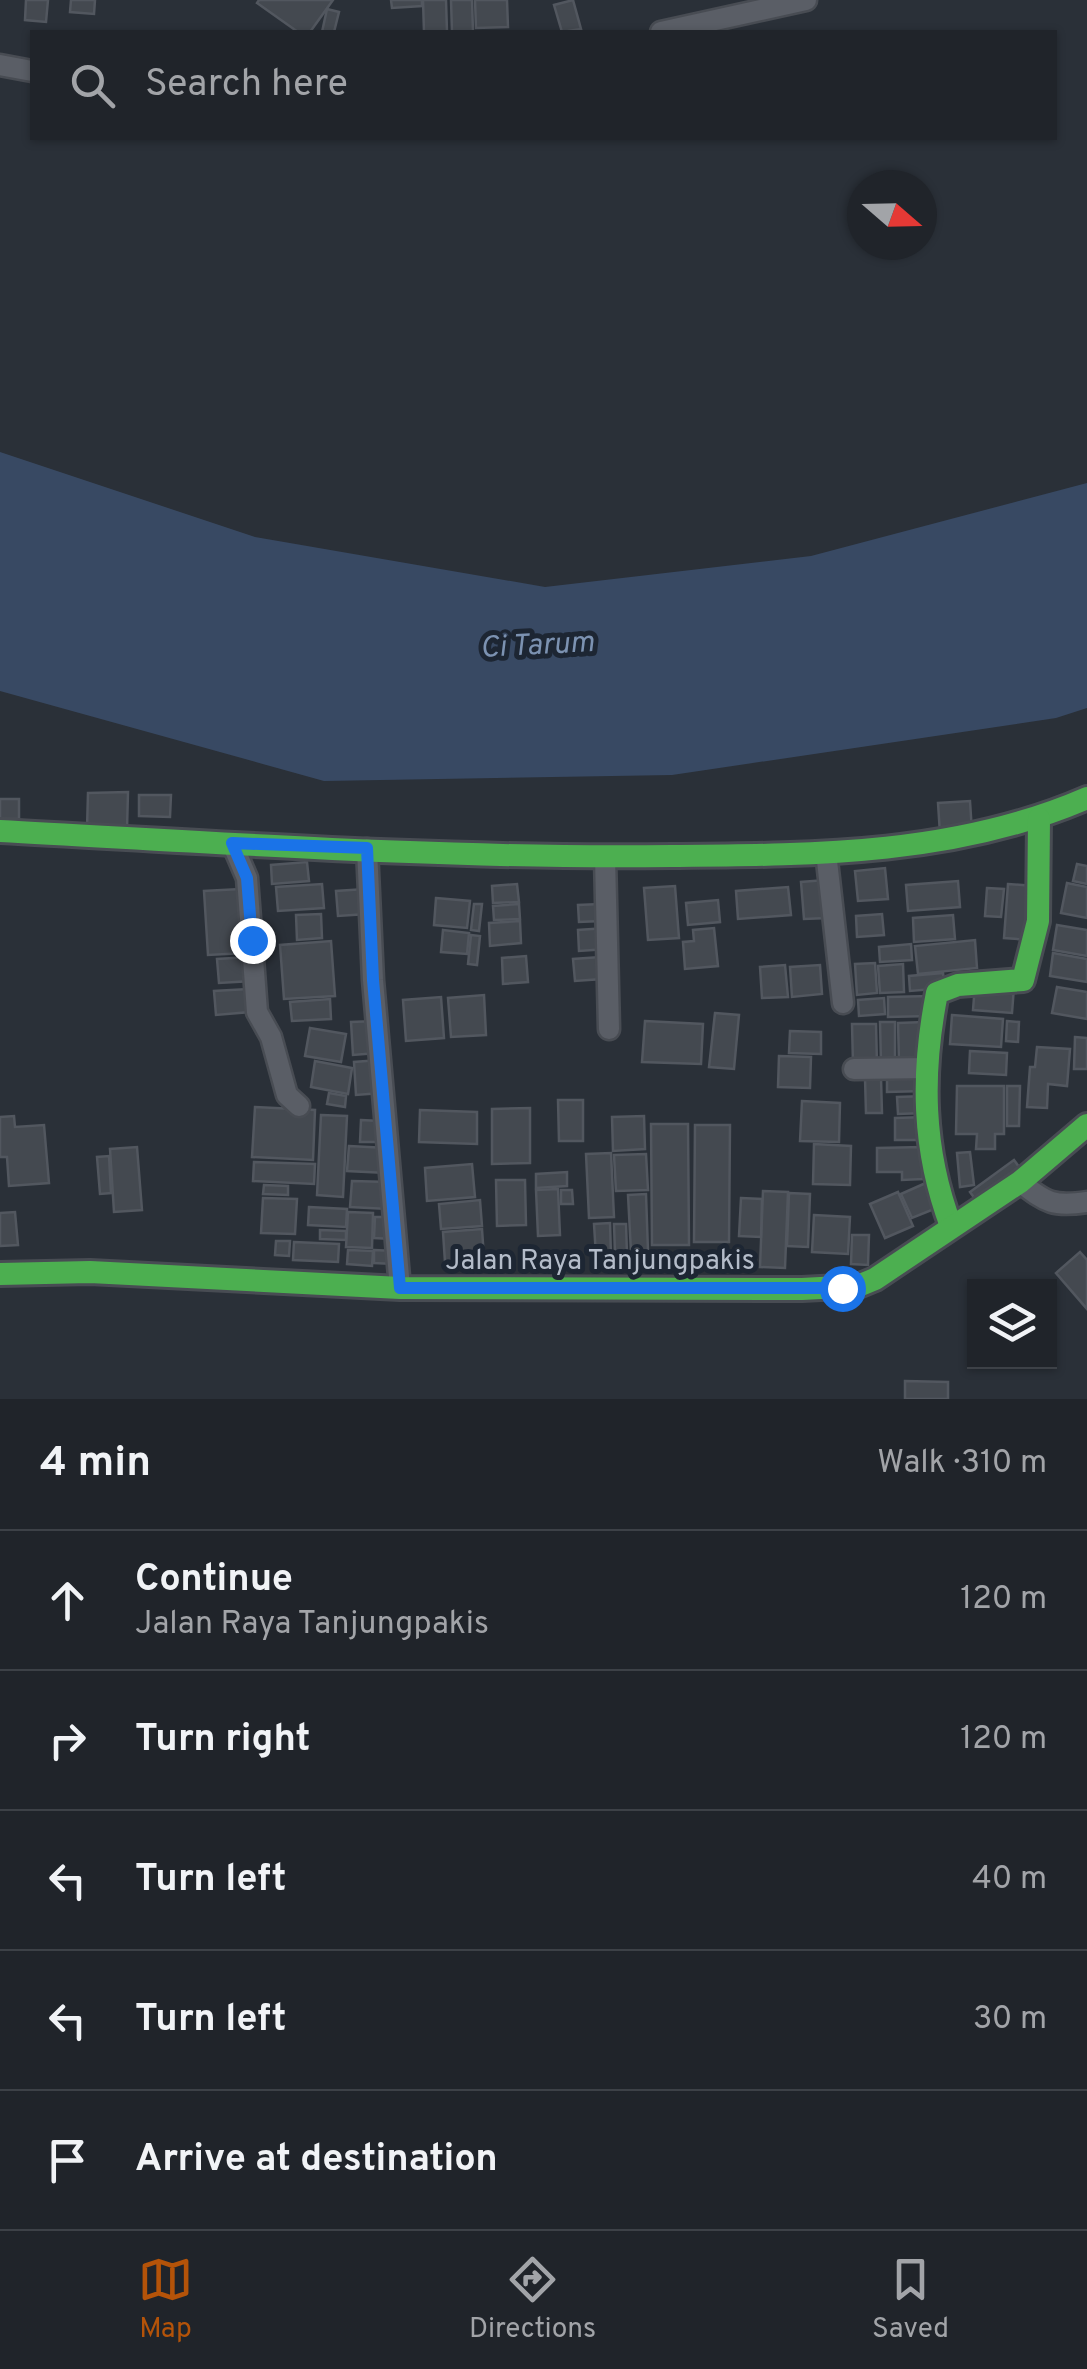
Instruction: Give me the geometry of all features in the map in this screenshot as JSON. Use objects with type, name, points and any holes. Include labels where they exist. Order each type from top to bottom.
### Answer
[{"type":"street","points":[[670,30],[806,0]]},
{"type":"street","points":[[0,65],[30,71]]},
{"type":"street","points":[[0,831],[606,857],[826,852],[966,838],[1038,818],[1087,798]]},
{"type":"street","points":[[951,1226],[936,1191],[926,1140],[928,1040],[937,993],[951,985],[1004,986],[1023,980],[1031,963],[1041,902],[1038,818]]},
{"type":"street","points":[[232,843],[247,878],[256,1012],[272,1037],[288,1095],[299,1106]]},
{"type":"street","points":[[367,848],[373,980],[400,1288]]},
{"type":"street","points":[[826,852],[843,1003]]},
{"type":"street","points":[[606,857],[609,1029]]},
{"type":"street","points":[[854,1070],[928,1068]]},
{"type":"street","name":"Jalan Raya Tanjungpakis","points":[[0,1274],[90,1272],[400,1288],[858,1286],[903,1262],[951,1226],[1031,1191],[1087,1125]]},
{"type":"street","points":[[1031,1191],[1060,1206],[1087,1202]]},
{"type":"water","name":"Ci Tarum","points":[[0,452],[255,537],[545,587],[811,556],[1087,483],[1087,708],[1056,718],[672,775],[324,781],[0,691]]},
{"type":"building","points":[[26,0],[48,0],[46,22],[25,20]]},
{"type":"building","points":[[71,0],[95,0],[94,14],[70,12]]},
{"type":"building","points":[[333,0],[311,30],[295,30],[257,3]]},
{"type":"building","points":[[391,0],[422,0],[422,6],[392,8]]},
{"type":"building","points":[[423,0],[446,0],[447,30],[424,30]]},
{"type":"building","points":[[451,0],[472,0],[473,30],[452,30]]},
{"type":"building","points":[[475,0],[507,0],[508,27],[476,28]]},
{"type":"building","points":[[573,0],[581,29],[561,30],[554,5]]},
{"type":"building","points":[[327,9],[339,12],[334,30],[322,30]]},
{"type":"building","points":[[128,792],[127,829],[87,829],[88,793]]},
{"type":"building","points":[[139,795],[171,795],[170,817],[139,816]]},
{"type":"building","points":[[0,799],[19,799],[19,819],[0,819]]},
{"type":"building","points":[[970,801],[972,832],[940,834],[938,803]]},
{"type":"building","points":[[307,862],[309,881],[272,884],[271,865]]},
{"type":"building","points":[[1077,864],[1087,866],[1087,884],[1073,881]]},
{"type":"building","points":[[885,868],[888,899],[858,901],[855,871]]},
{"type":"building","points":[[825,880],[828,918],[804,919],[801,882]]},
{"type":"building","points":[[958,881],[960,907],[908,911],[906,885]]},
{"type":"building","points":[[1067,883],[1087,887],[1087,918],[1061,913]]},
{"type":"building","points":[[322,884],[324,908],[278,911],[276,887]]},
{"type":"building","points":[[517,884],[519,902],[493,903],[492,886]]},
{"type":"building","points":[[1008,884],[1034,886],[1029,940],[1004,938]]},
{"type":"building","points":[[675,886],[679,938],[648,940],[644,888]]},
{"type":"building","points":[[788,887],[791,915],[738,919],[736,891]]},
{"type":"building","points":[[987,888],[1004,889],[1001,917],[985,916]]},
{"type":"building","points":[[240,889],[245,953],[208,955],[204,891]]},
{"type":"building","points":[[365,889],[367,914],[338,916],[336,891]]},
{"type":"building","points":[[436,898],[470,901],[467,928],[434,925]]},
{"type":"building","points":[[718,900],[720,922],[688,925],[686,903]]},
{"type":"building","points":[[474,904],[482,904],[479,931],[471,930]]},
{"type":"building","points":[[519,904],[520,919],[494,920],[493,906]]},
{"type":"building","points":[[600,904],[601,921],[579,922],[578,905]]},
{"type":"building","points":[[321,914],[322,938],[297,940],[296,915]]},
{"type":"building","points":[[882,914],[884,935],[857,937],[856,916]]},
{"type":"building","points":[[953,915],[955,939],[914,942],[913,918]]},
{"type":"building","points":[[520,921],[521,943],[490,946],[489,923]]},
{"type":"building","points":[[1057,925],[1087,930],[1087,956],[1053,950]]},
{"type":"building","points":[[606,928],[607,949],[579,951],[578,930]]},
{"type":"building","points":[[714,928],[718,966],[685,969],[683,942],[694,941],[693,930]]},
{"type":"building","points":[[443,930],[469,933],[467,954],[441,952]]},
{"type":"building","points":[[471,935],[480,936],[477,965],[468,964]]},
{"type":"building","points":[[975,940],[977,968],[918,974],[915,946]]},
{"type":"building","points":[[331,941],[335,996],[284,999],[280,945]]},
{"type":"building","points":[[911,944],[912,960],[880,962],[879,947]]},
{"type":"building","points":[[1053,953],[1087,959],[1087,982],[1050,976]]},
{"type":"building","points":[[526,956],[528,982],[503,984],[502,958]]},
{"type":"building","points":[[250,957],[252,981],[219,983],[217,959]]},
{"type":"building","points":[[600,957],[602,979],[575,981],[573,959]]},
{"type":"building","points":[[875,963],[877,993],[857,995],[855,964]]},
{"type":"building","points":[[903,964],[904,992],[880,993],[878,966]]},
{"type":"building","points":[[785,965],[788,997],[762,998],[760,967]]},
{"type":"building","points":[[820,965],[822,994],[792,997],[790,967]]},
{"type":"building","points":[[943,973],[945,988],[910,991],[909,976]]},
{"type":"building","points":[[975,985],[1014,987],[1012,1013],[973,1010]]},
{"type":"building","points":[[1057,987],[1087,992],[1087,1019],[1052,1013]]},
{"type":"building","points":[[248,989],[250,1012],[216,1015],[214,991]]},
{"type":"building","points":[[484,995],[486,1035],[451,1037],[448,998]]},
{"type":"building","points":[[930,996],[930,1016],[888,1017],[888,997]]},
{"type":"building","points":[[441,997],[444,1038],[406,1041],[403,1000]]},
{"type":"building","points":[[884,998],[885,1014],[859,1016],[858,1000]]},
{"type":"building","points":[[330,999],[331,1019],[292,1021],[290,1002]]},
{"type":"building","points":[[715,1013],[739,1015],[734,1069],[709,1067]]},
{"type":"building","points":[[952,1015],[1003,1019],[1001,1047],[950,1044]]},
{"type":"building","points":[[375,1021],[377,1053],[353,1055],[351,1022]]},
{"type":"building","points":[[645,1021],[703,1024],[701,1064],[642,1062]]},
{"type":"building","points":[[1007,1021],[1019,1022],[1018,1042],[1006,1041]]},
{"type":"building","points":[[880,1022],[895,1022],[895,1062],[881,1063]]},
{"type":"building","points":[[924,1022],[925,1062],[899,1062],[898,1023]]},
{"type":"building","points":[[852,1024],[876,1024],[877,1064],[853,1064]]},
{"type":"building","points":[[310,1028],[346,1034],[341,1062],[305,1056]]},
{"type":"building","points":[[790,1031],[821,1032],[821,1054],[789,1053]]},
{"type":"building","points":[[1075,1037],[1087,1038],[1087,1069],[1074,1069]]},
{"type":"building","points":[[1037,1047],[1070,1049],[1067,1086],[1048,1084],[1047,1108],[1027,1107],[1030,1067],[1035,1067]]},
{"type":"building","points":[[970,1051],[1007,1053],[1006,1075],[969,1073]]},
{"type":"building","points":[[779,1056],[811,1057],[810,1088],[778,1087]]},
{"type":"building","points":[[379,1060],[381,1093],[356,1095],[354,1062]]},
{"type":"building","points":[[315,1061],[352,1068],[348,1094],[311,1087]]},
{"type":"building","points":[[924,1077],[924,1091],[887,1092],[887,1078]]},
{"type":"building","points":[[865,1078],[881,1078],[882,1113],[866,1113]]},
{"type":"building","points":[[957,1086],[1004,1086],[1004,1134],[995,1134],[995,1149],[976,1149],[977,1134],[956,1134]]},
{"type":"building","points":[[1007,1086],[1020,1086],[1019,1126],[1007,1126]]},
{"type":"building","points":[[329,1093],[346,1096],[345,1107],[327,1104]]},
{"type":"building","points":[[925,1096],[925,1113],[898,1114],[897,1097]]},
{"type":"building","points":[[558,1100],[583,1100],[583,1141],[559,1141]]},
{"type":"building","points":[[802,1101],[840,1103],[839,1142],[800,1141]]},
{"type":"building","points":[[255,1107],[315,1110],[313,1160],[252,1157]]},
{"type":"building","points":[[530,1108],[530,1163],[492,1164],[492,1109]]},
{"type":"building","points":[[420,1110],[477,1112],[477,1144],[419,1142]]},
{"type":"building","points":[[321,1115],[347,1116],[343,1197],[317,1195]]},
{"type":"building","points":[[14,1116],[15,1127],[44,1125],[49,1183],[9,1186],[7,1157],[0,1157],[0,1117]]},
{"type":"building","points":[[644,1116],[645,1149],[613,1151],[612,1117]]},
{"type":"building","points":[[925,1117],[925,1140],[895,1140],[895,1118]]},
{"type":"building","points":[[361,1120],[380,1121],[379,1142],[360,1142]]},
{"type":"building","points":[[651,1124],[688,1124],[689,1245],[652,1245]]},
{"type":"building","points":[[695,1125],[730,1125],[729,1242],[694,1242]]},
{"type":"building","points":[[814,1144],[851,1146],[850,1185],[813,1184]]},
{"type":"building","points":[[349,1146],[387,1148],[386,1173],[347,1171]]},
{"type":"building","points":[[137,1147],[142,1210],[114,1212],[110,1149]]},
{"type":"building","points":[[922,1147],[923,1179],[902,1180],[902,1172],[877,1172],[877,1148]]},
{"type":"building","points":[[970,1152],[974,1185],[960,1187],[957,1153]]},
{"type":"building","points":[[611,1153],[614,1217],[589,1218],[586,1154]]},
{"type":"building","points":[[646,1154],[648,1190],[616,1191],[614,1155]]},
{"type":"building","points":[[109,1156],[111,1193],[100,1194],[97,1157]]},
{"type":"building","points":[[1014,1160],[1022,1171],[978,1203],[970,1192]]},
{"type":"building","points":[[254,1162],[315,1164],[314,1184],[253,1181]]},
{"type":"building","points":[[472,1164],[475,1197],[427,1201],[425,1168]]},
{"type":"building","points":[[567,1172],[567,1186],[536,1188],[536,1174]]},
{"type":"building","points":[[496,1180],[525,1180],[526,1225],[497,1226]]},
{"type":"building","points":[[352,1181],[389,1182],[388,1209],[350,1207]]},
{"type":"building","points":[[928,1182],[939,1207],[912,1218],[901,1194]]},
{"type":"building","points":[[264,1185],[288,1186],[288,1195],[263,1194]]},
{"type":"building","points":[[558,1189],[560,1235],[538,1236],[536,1190]]},
{"type":"building","points":[[561,1190],[572,1190],[573,1204],[561,1204]]},
{"type":"building","points":[[763,1191],[788,1192],[785,1268],[760,1267]]},
{"type":"building","points":[[898,1192],[913,1226],[885,1238],[870,1204]]},
{"type":"building","points":[[789,1193],[810,1194],[808,1247],[787,1246]]},
{"type":"building","points":[[646,1194],[648,1251],[631,1252],[628,1195]]},
{"type":"building","points":[[263,1198],[297,1199],[295,1234],[261,1233]]},
{"type":"building","points":[[741,1198],[762,1199],[761,1237],[739,1236]]},
{"type":"building","points":[[480,1200],[482,1226],[441,1229],[439,1204]]},
{"type":"building","points":[[309,1207],[347,1209],[346,1227],[308,1225]]},
{"type":"building","points":[[15,1212],[18,1245],[0,1246],[0,1213]]},
{"type":"building","points":[[348,1212],[373,1213],[372,1248],[346,1247]]},
{"type":"building","points":[[814,1215],[850,1217],[848,1254],[812,1252]]},
{"type":"building","points":[[375,1217],[393,1217],[392,1239],[374,1238]]},
{"type":"building","points":[[610,1223],[611,1256],[596,1256],[594,1224]]},
{"type":"building","points":[[614,1224],[626,1224],[627,1254],[615,1254]]},
{"type":"building","points":[[482,1229],[484,1258],[445,1262],[443,1232]]},
{"type":"building","points":[[320,1230],[346,1231],[346,1240],[320,1239]]},
{"type":"building","points":[[852,1235],[869,1235],[868,1265],[851,1264]]},
{"type":"building","points":[[276,1241],[290,1241],[289,1256],[275,1255]]},
{"type":"building","points":[[294,1242],[339,1244],[338,1262],[293,1260]]},
{"type":"building","points":[[348,1250],[373,1251],[372,1266],[347,1264]]},
{"type":"building","points":[[374,1250],[394,1251],[394,1264],[374,1263]]},
{"type":"building","points":[[1080,1252],[1087,1260],[1087,1309],[1056,1273]]},
{"type":"building","points":[[905,1381],[948,1382],[948,1399],[905,1399]]},
{"type":"traffic: fast","points":[[0,831],[420,853],[777,855],[935,841],[1037,817],[1087,798]]},
{"type":"traffic: fast","points":[[951,1226],[934,1168],[927,1111],[928,1052],[937,993],[958,985],[1023,980],[1038,921],[1039,819]]},
{"type":"traffic: fast","points":[[0,1274],[90,1272],[400,1288],[858,1286],[875,1279],[1020,1182],[1087,1125]]},
{"type":"route","points":[[252,940],[247,878],[232,843],[367,848],[373,980],[400,1288],[842,1288]]}]
